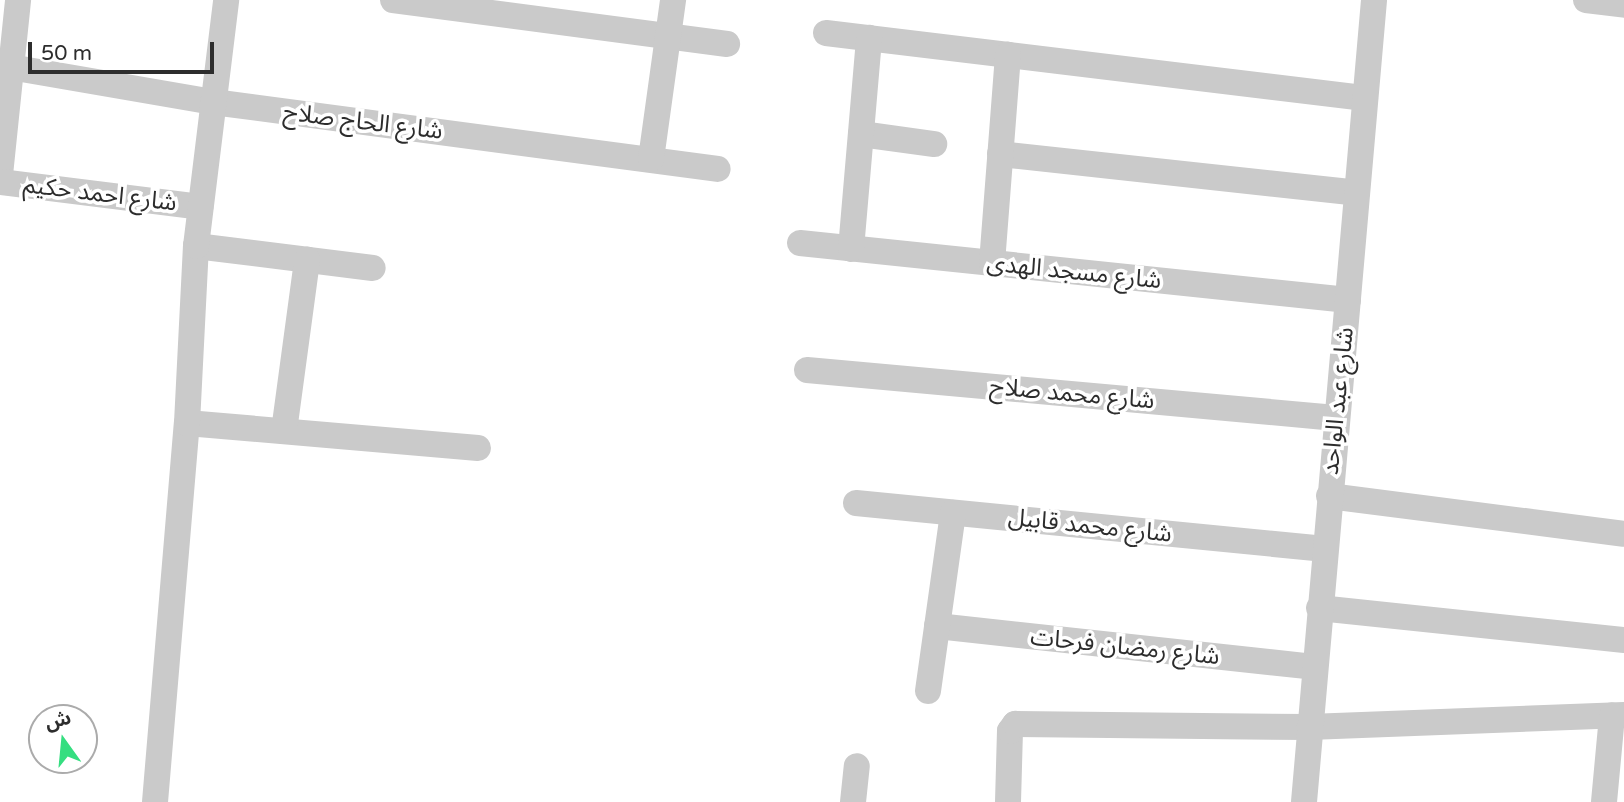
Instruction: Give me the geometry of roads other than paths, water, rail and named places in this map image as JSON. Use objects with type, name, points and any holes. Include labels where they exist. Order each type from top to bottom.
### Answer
[{"type":"street","points":[[0,175],[7,56],[18,0]]},
{"type":"street","points":[[155,802],[187,422],[196,246],[226,0]]},
{"type":"street","points":[[393,0],[561,12],[668,37],[727,44]]},
{"type":"street","points":[[651,159],[673,0]]},
{"type":"street","name":"شارع عبد الواحد","points":[[1304,802],[1323,549],[1374,0]]},
{"type":"street","points":[[1586,0],[1624,5]]},
{"type":"street","points":[[826,33],[1365,99]]},
{"type":"street","points":[[851,248],[869,38]]},
{"type":"street","points":[[992,263],[1008,55]]},
{"type":"street","name":"شارع الحاج صلاح","points":[[7,56],[213,102],[718,169]]},
{"type":"street","points":[[861,134],[934,144]]},
{"type":"street","points":[[1000,154],[1357,193]]},
{"type":"street","name":"شارع احمد حكيم","points":[[0,181],[201,207]]},
{"type":"street","name":"شارع مسجد الهدى","points":[[800,243],[1348,300]]},
{"type":"street","points":[[196,246],[373,268]]},
{"type":"street","points":[[284,431],[307,260]]},
{"type":"street","name":"شارع محمد صلاح","points":[[807,370],[1336,418]]},
{"type":"street","points":[[187,422],[478,448]]},
{"type":"street","points":[[1329,496],[1624,534]]},
{"type":"street","name":"شارع محمد قابيل","points":[[856,503],[1323,549]]},
{"type":"street","points":[[928,691],[953,513]]},
{"type":"street","points":[[1319,608],[1624,640]]},
{"type":"street","name":"شارع رمضان فرحات","points":[[937,626],[1314,667]]},
{"type":"street","points":[[1008,802],[1010,732],[1015,724],[1309,727],[1618,715],[1604,802]]},
{"type":"street","points":[[853,802],[857,766]]}]
